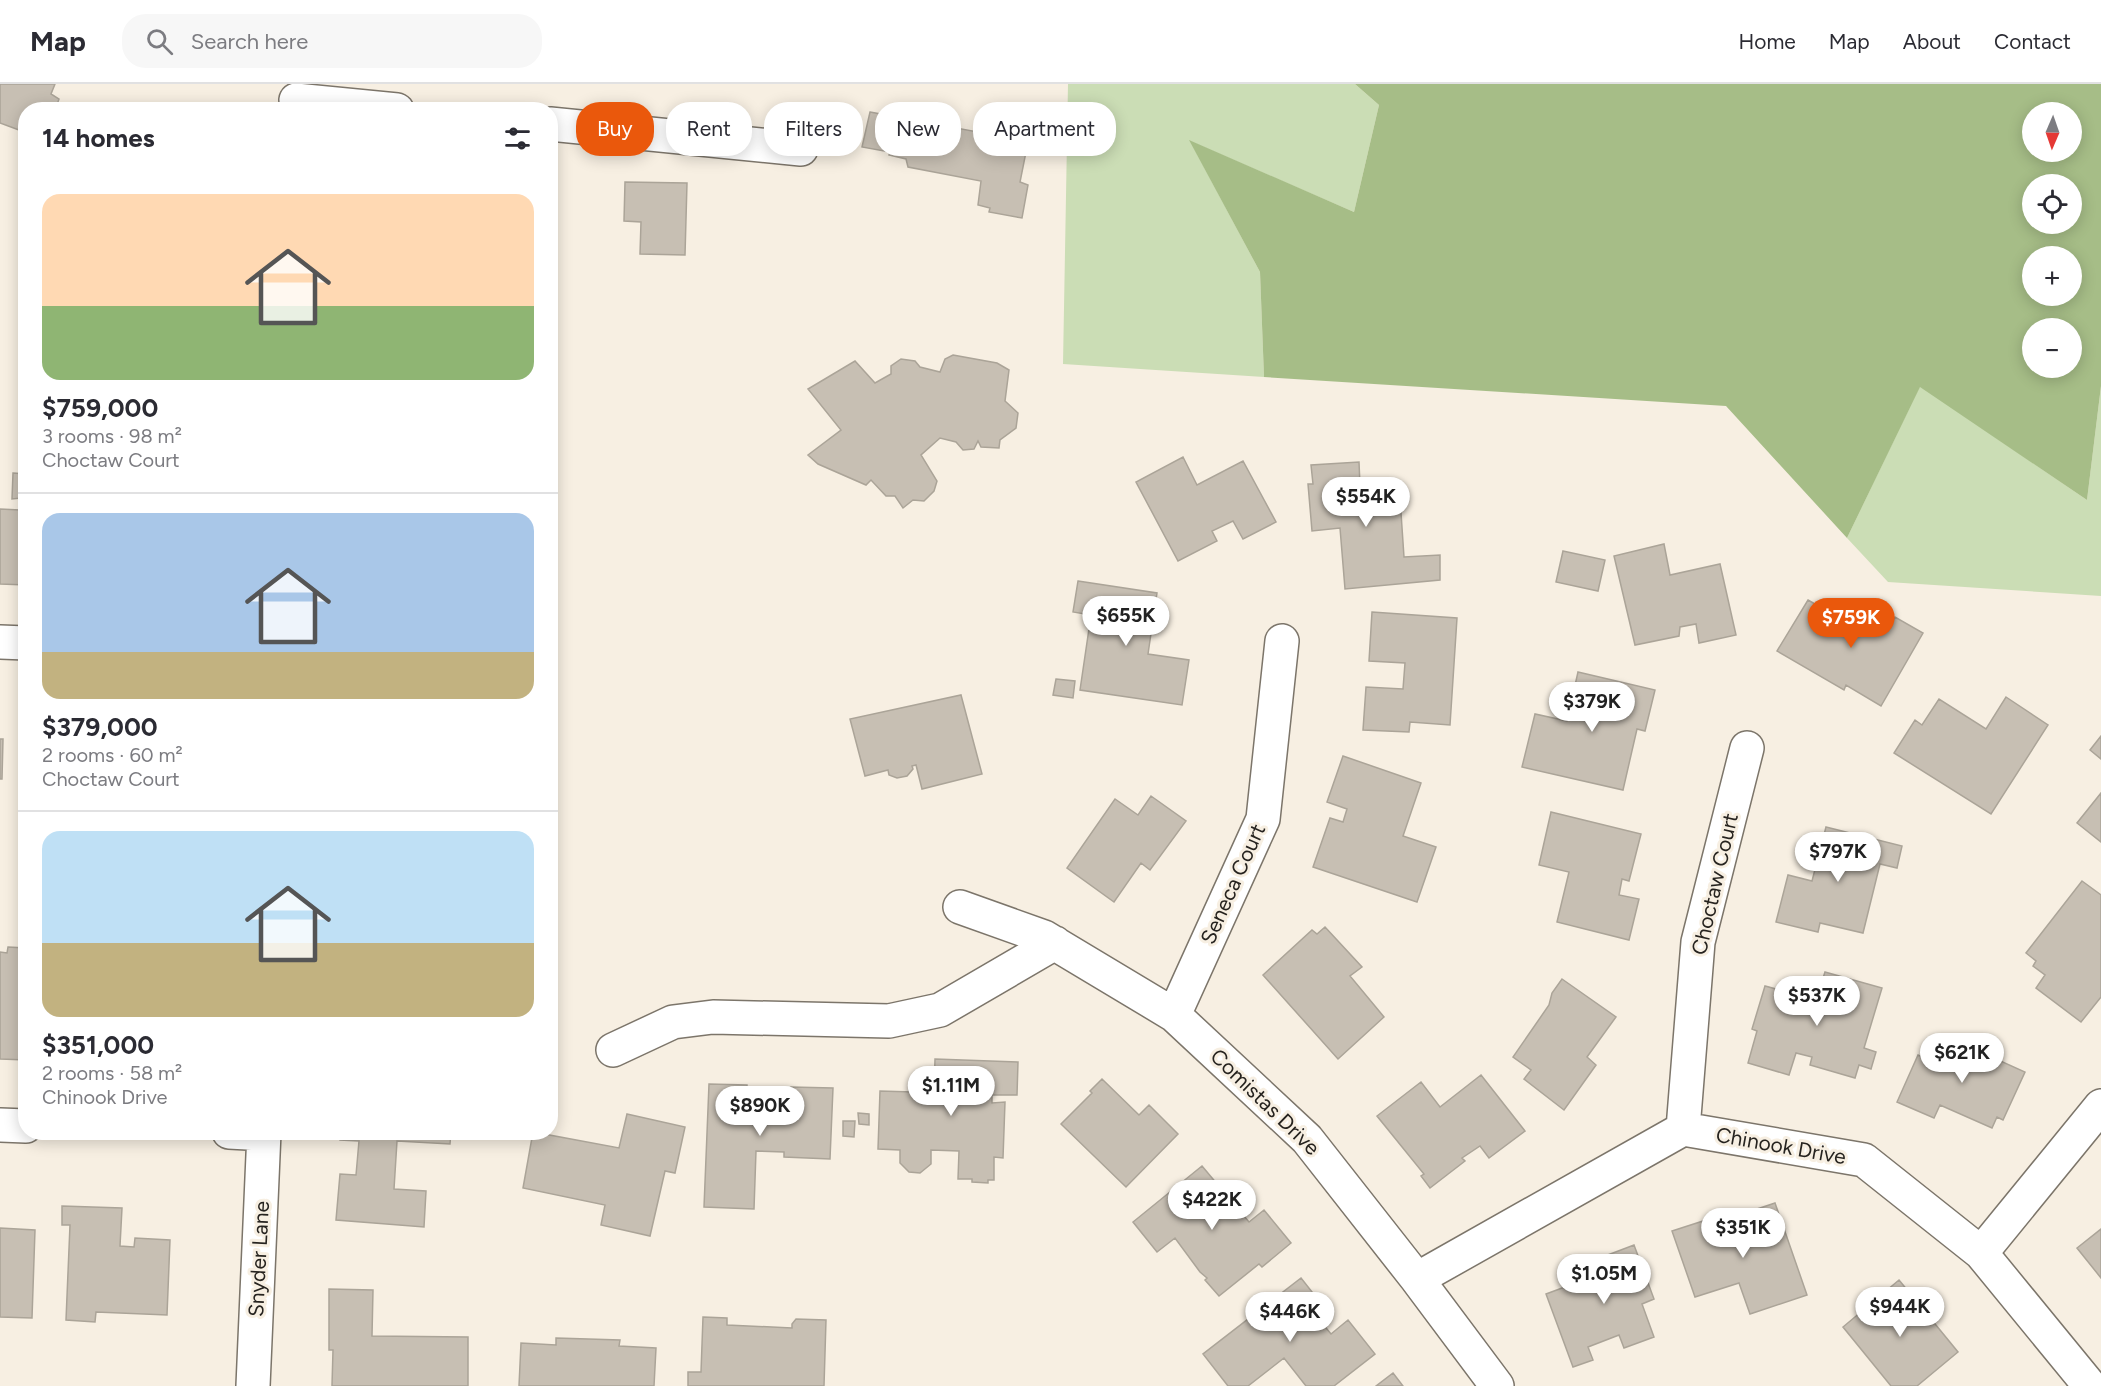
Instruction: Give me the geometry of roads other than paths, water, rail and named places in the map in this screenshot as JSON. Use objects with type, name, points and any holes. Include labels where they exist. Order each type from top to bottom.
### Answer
[{"type":"street","points":[[296,98],[330,102]]},
{"type":"street","points":[[558,125],[764,145]]},
{"type":"street","name":"Seneca Court","points":[[1174,1015],[1263,819],[1282,641]]},
{"type":"street","points":[[0,642],[18,643]]},
{"type":"street","name":"Choctaw Court","points":[[1683,1129],[1698,942],[1747,748]]},
{"type":"street","name":"Comistas Drive","points":[[960,907],[1044,937],[1174,1015],[1307,1139],[1417,1279],[1497,1386]]},
{"type":"street","points":[[613,1050],[673,1022],[713,1017],[889,1021],[940,1010],[1054,943]]},
{"type":"street","points":[[1981,1253],[2101,1106]]},
{"type":"street","points":[[0,1125],[18,1126]]},
{"type":"street","points":[[1417,1279],[1683,1129]]},
{"type":"street","name":"Chinook Drive","points":[[1683,1129],[1864,1160],[1981,1253],[2090,1386]]},
{"type":"street","name":"Snyder Lane","points":[[253,1386],[264,1140]]}]
